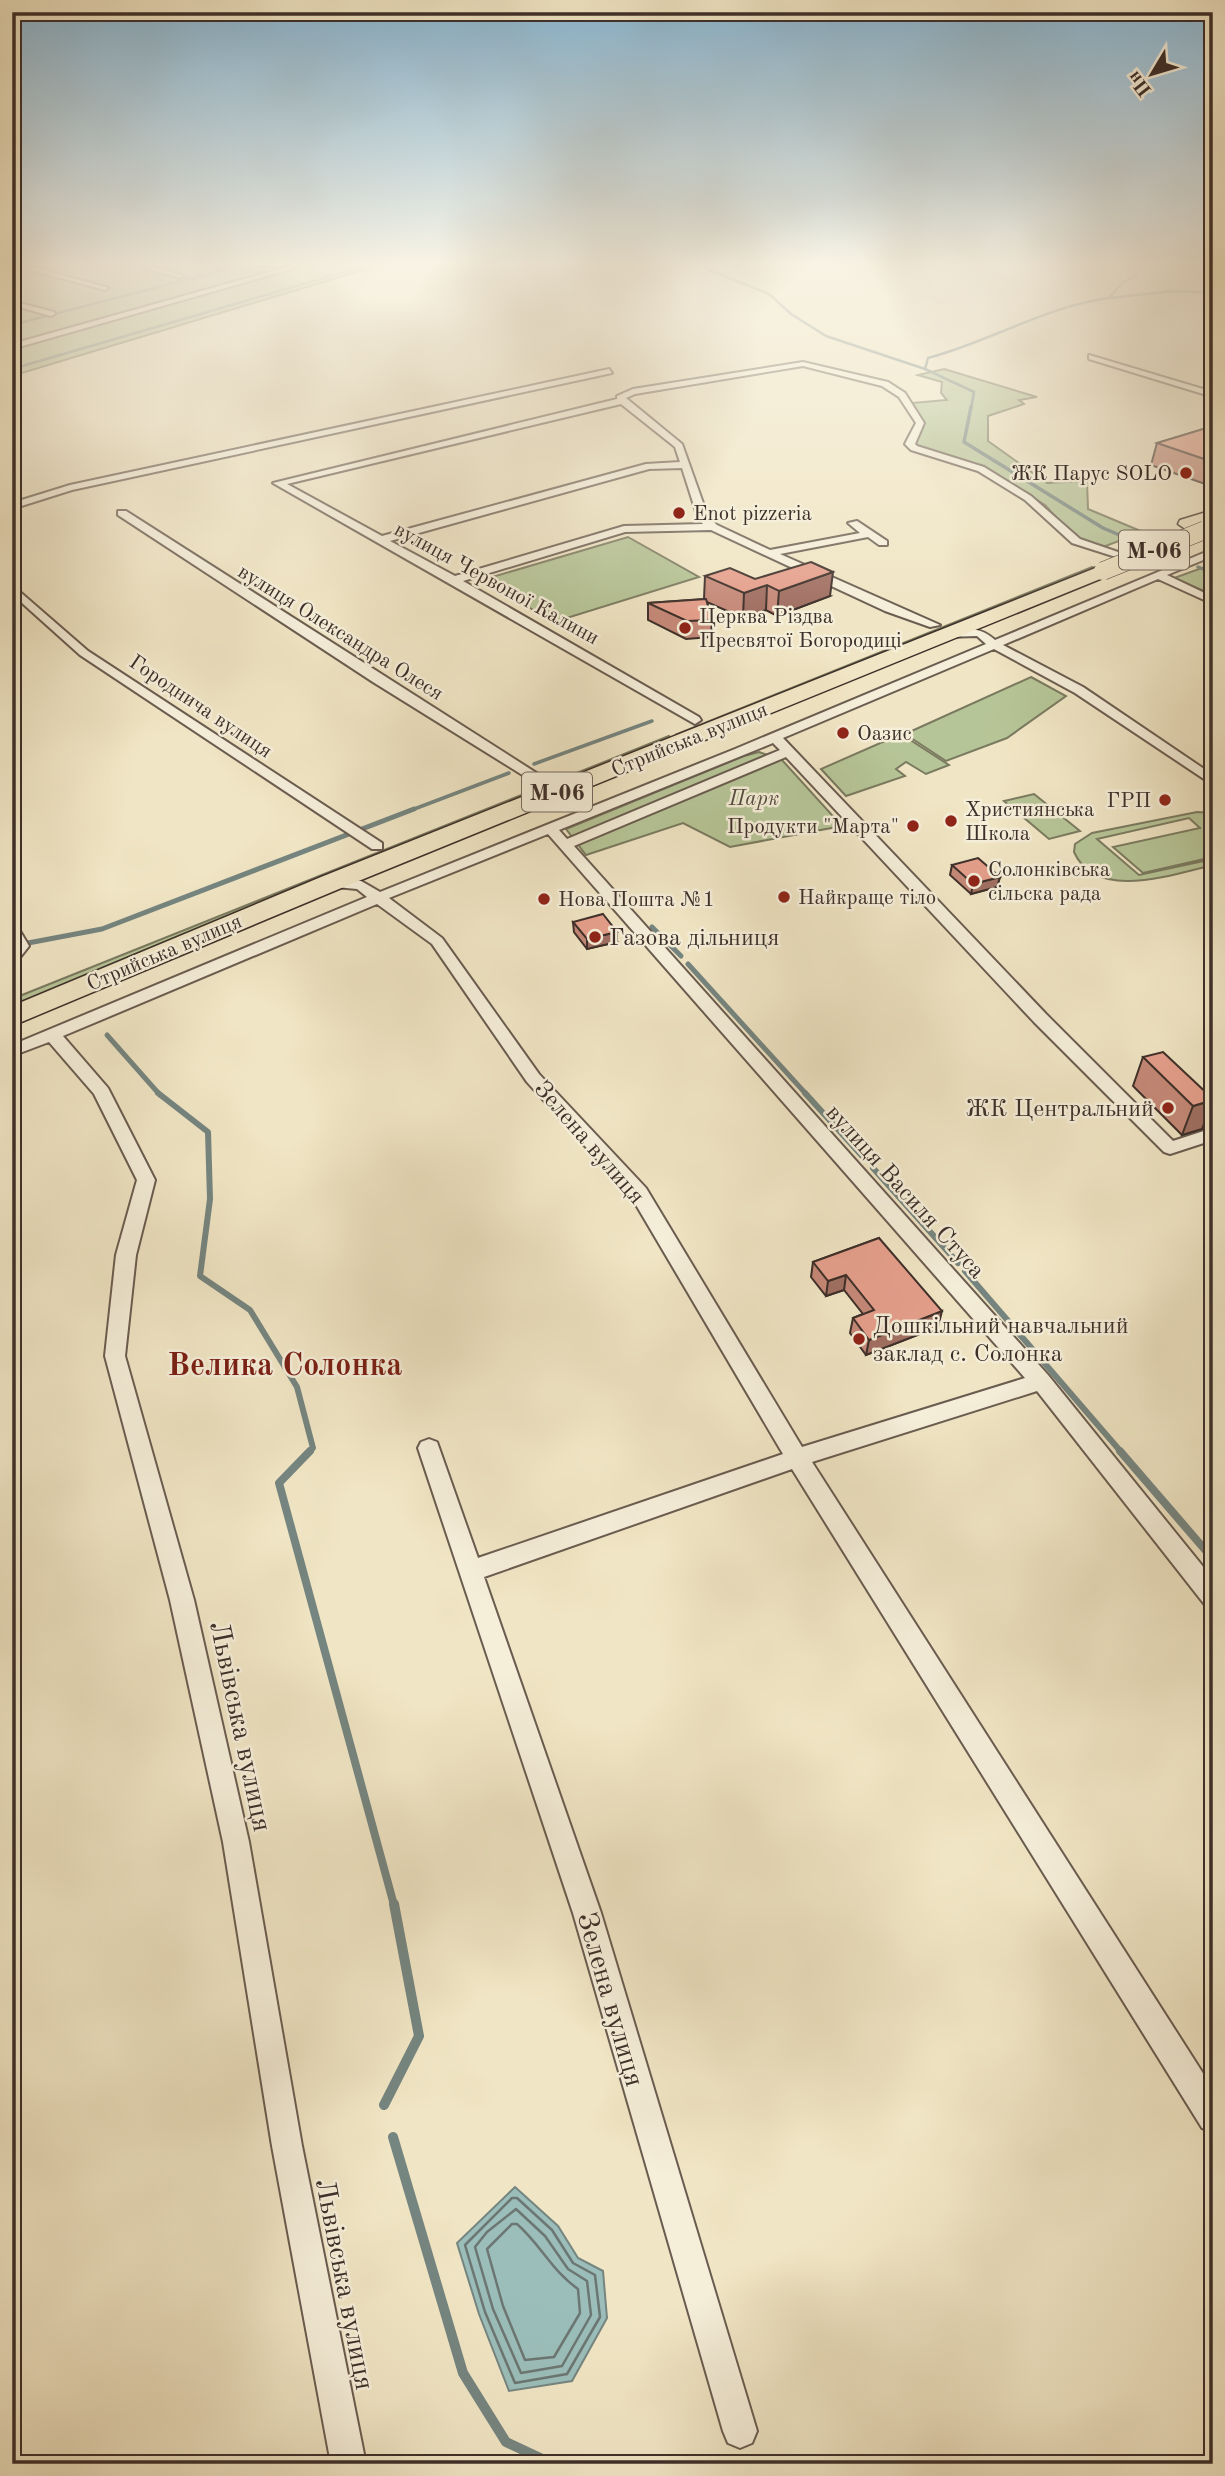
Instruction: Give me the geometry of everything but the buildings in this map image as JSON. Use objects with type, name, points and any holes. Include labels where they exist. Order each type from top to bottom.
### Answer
[{"type":"highway","name":"Стрийська вулиця","points":[[12,992],[368,843],[941,629],[1204,524]]},
{"type":"highway","name":"Стрийська вулиця","points":[[12,1017],[330,883],[368,843],[542,781],[695,720],[941,629],[981,627],[1094,567]]},
{"type":"street","points":[[12,506],[70,488],[556,383]]},
{"type":"street","points":[[685,383],[625,394],[621,401],[679,446],[703,518],[713,527],[769,554],[889,609],[941,629]]},
{"type":"street","points":[[880,383],[902,395],[920,423],[910,444],[914,448],[981,469],[1028,498],[1076,541],[1163,572],[1213,601]]},
{"type":"street","points":[[1173,383],[1213,395]]},
{"type":"street","name":"вулиця Червоної Калини","points":[[621,401],[278,483],[454,580],[695,720]]},
{"type":"street","points":[[381,540],[649,466],[684,465]]},
{"type":"street","name":"вулиця Олександра Олеся","points":[[122,513],[365,672],[542,781]]},
{"type":"street","points":[[853,523],[883,544]]},
{"type":"street","points":[[454,580],[624,529],[651,526],[713,527]]},
{"type":"street","points":[[769,554],[869,534]]},
{"type":"street","points":[[12,1051],[373,894],[775,737],[1213,552]]},
{"type":"street","name":"Городнича вулиця","points":[[12,588],[84,653],[368,843]]},
{"type":"street","points":[[981,627],[993,644],[1079,690],[1213,781]]},
{"type":"street","points":[[775,737],[1040,1018],[1170,1148],[1213,1134]]},
{"type":"street","points":[[565,845],[789,751]]},
{"type":"street","name":"вулиця Василя Стуса","points":[[549,827],[1041,1381],[1213,1597]]},
{"type":"street","points":[[368,843],[366,877],[373,894]]},
{"type":"street","name":"Зелена вулиця","points":[[330,883],[354,883],[437,942],[533,1078],[639,1193],[797,1458],[1213,2117]]},
{"type":"street","points":[[12,929],[22,946],[12,957]]},
{"type":"street","name":"Львівська вулиця","points":[[52,1034],[102,1092],[146,1180],[126,1255],[115,1356],[182,1600],[233,1829],[287,2146],[349,2464]]},
{"type":"street","points":[[471,1570],[797,1458],[1041,1381]]},
{"type":"street","name":"Зелена вулиця","points":[[429,1448],[587,1913],[740,2431]]},
{"type":"green space","points":[[942,383],[989,383],[1037,397],[1019,400],[1024,404],[988,416],[988,441],[1047,483],[1087,481],[1088,509],[1143,532],[1103,547],[1077,540],[1045,505],[982,466],[914,445],[924,425],[911,403],[947,400],[941,393]]},
{"type":"green space","points":[[628,537],[699,577],[554,622],[482,580]]},
{"type":"green space","points":[[1213,564],[1213,595],[1174,578]]},
{"type":"green space","points":[[1092,567],[1097,568],[681,736],[677,734]]},
{"type":"green space","points":[[1031,677],[1066,696],[1007,738],[946,761],[905,734]]},
{"type":"green space","points":[[901,734],[949,765],[926,774],[906,762],[896,769],[905,776],[846,796],[821,769]]},
{"type":"green space","points":[[669,736],[673,739],[12,1006],[12,999]]},
{"type":"green space","name":"Парк","points":[[759,752],[782,760],[842,826],[730,847],[683,823],[586,855],[566,829],[744,756]]},
{"type":"green space","points":[[1034,794],[1080,831],[1049,839],[1004,801]]},
{"type":"green space","points":[[1197,812],[1213,813],[1213,857],[1143,873],[1113,847],[1200,828],[1189,818],[1097,839],[1139,875],[1213,859],[1213,865],[1158,878],[1117,880],[1100,876],[1085,867],[1074,852],[1075,844],[1092,833]]},
{"type":"water","points":[[515,2187],[558,2226],[578,2258],[603,2271],[607,2318],[572,2381],[509,2391],[479,2314],[457,2243]]},
{"type":"waterway","points":[[954,383],[974,392],[971,409]]},
{"type":"waterway","points":[[971,407],[964,442],[1103,528],[1150,548]]},
{"type":"waterway","points":[[1161,552],[1175,558]]},
{"type":"waterway","points":[[1198,567],[1213,573]]},
{"type":"waterway","points":[[534,764],[652,721]]},
{"type":"waterway","points":[[409,811],[509,773]]},
{"type":"waterway","points":[[28,943],[102,929],[414,809]]},
{"type":"waterway","points":[[652,927],[681,956]]},
{"type":"waterway","points":[[688,964],[807,1095]]},
{"type":"waterway","points":[[107,1035],[159,1094]]},
{"type":"waterway","points":[[805,1093],[864,1158]]},
{"type":"waterway","points":[[159,1094],[208,1132],[210,1199],[200,1276],[250,1310],[297,1387],[313,1448],[310,1451]]},
{"type":"waterway","points":[[873,1168],[958,1263]]},
{"type":"waterway","points":[[965,1271],[1122,1453]]},
{"type":"waterway","points":[[310,1451],[279,1483],[394,1905]]},
{"type":"waterway","points":[[1120,1451],[1213,1559]]},
{"type":"waterway","points":[[384,2105],[419,2036],[394,1904]]},
{"type":"waterway","points":[[393,2137],[463,2373],[506,2442],[553,2464]]},
{"type":"place","name":"ЖК Парус SOLO","points":[[1186,473]]},
{"type":"place","name":"Enot pizzeria","points":[[679,513]]},
{"type":"place","name":"Церква Різдва Пресвятої Богородиці","points":[[685,628]]},
{"type":"place","name":"Оазис","points":[[843,733]]},
{"type":"place","name":"ГРП","points":[[1165,800]]},
{"type":"place","name":"Християнська Школа","points":[[951,821]]},
{"type":"place","name":"Продукти \"Марта\"","points":[[913,826]]},
{"type":"place","name":"Солонківська сільска рада","points":[[974,881]]},
{"type":"place","name":"Найкраще тіло","points":[[784,897]]},
{"type":"place","name":"Нова Пошта №1","points":[[544,899]]},
{"type":"place","name":"Газова дільниця","points":[[595,937]]},
{"type":"place","name":"ЖК Центральний","points":[[1168,1108]]},
{"type":"place","name":"Дошкільний навчальний заклад с. Солонка","points":[[859,1339]]},
{"type":"district","name":"Велика Солонка","points":[[285,1364]]}]
